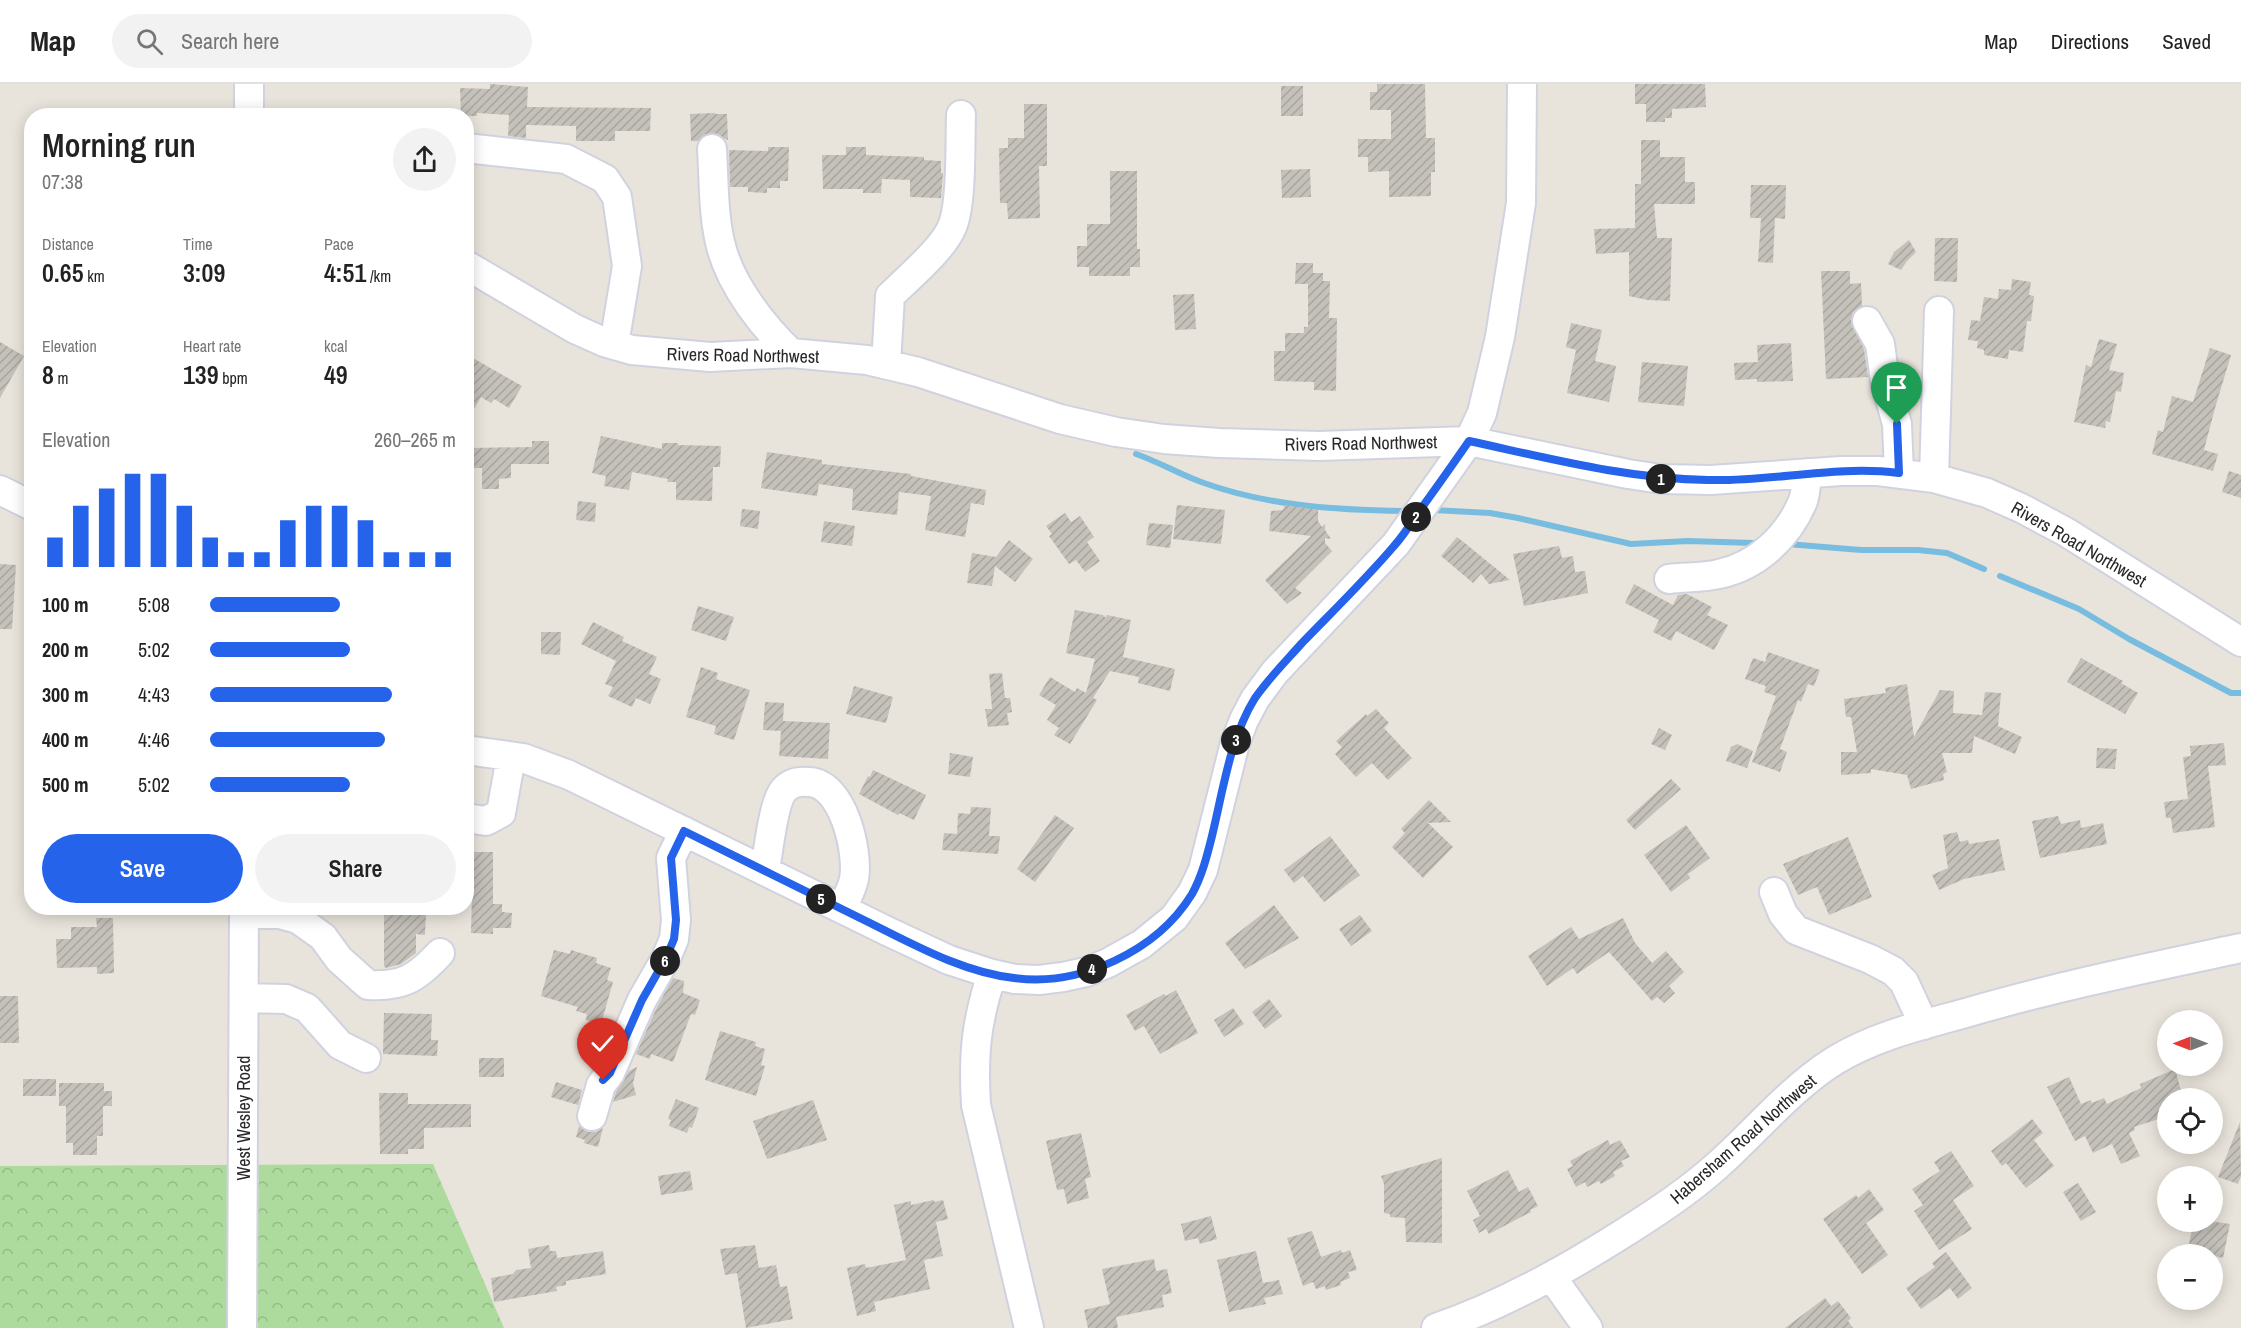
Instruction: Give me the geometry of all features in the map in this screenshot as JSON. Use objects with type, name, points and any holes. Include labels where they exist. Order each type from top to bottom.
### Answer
[{"type":"street","points":[[249,84],[249,108]]},
{"type":"street","points":[[474,751],[523,758],[569,775],[949,960],[992,974],[1015,979],[1039,980],[1063,977],[1086,972],[1142,945],[1174,918],[1192,893],[1203,870],[1235,743],[1255,699],[1275,672],[1396,544],[1469,441],[1482,413],[1500,337],[1521,203],[1522,84]]},
{"type":"street","points":[[886,364],[890,296],[944,240],[953,226],[957,208],[961,115]]},
{"type":"street","points":[[474,149],[566,159],[605,179],[617,197],[627,266],[614,345]]},
{"type":"street","points":[[712,149],[719,228],[722,249],[728,265],[739,290],[790,353]]},
{"type":"street","name":"Rivers Road Northwest","points":[[474,270],[575,329],[614,345],[656,353],[710,357],[790,353],[867,360],[918,372],[1060,419],[1116,432],[1164,439],[1318,446],[1469,441],[1661,479],[1711,480],[1807,473],[1878,471],[1934,478],[1987,493],[2058,528],[2241,642]]},
{"type":"street","points":[[1934,478],[1939,311]]},
{"type":"street","points":[[1867,321],[1880,344],[1886,381],[1897,424],[1899,473]]},
{"type":"street","points":[[1669,579],[1719,574],[1745,566],[1763,555],[1791,524],[1804,498],[1807,473]]},
{"type":"street","points":[[0,490],[24,502]]},
{"type":"street","points":[[474,819],[486,821],[501,813],[511,757]]},
{"type":"street","points":[[765,871],[775,813],[782,792],[792,783],[813,782],[827,790],[837,800],[849,827],[854,878],[842,909]]},
{"type":"street","points":[[592,1116],[601,1085],[610,1073],[642,1000],[674,939],[676,920],[671,858],[684,831]]},
{"type":"street","points":[[1774,892],[1784,914],[1796,930],[1819,941],[1870,959],[1893,971],[1904,982],[1923,1024]]},
{"type":"street","name":"West Wesley Road","points":[[242,1328],[244,915]]},
{"type":"street","points":[[284,915],[298,919],[323,937],[339,959],[368,985],[404,983],[422,973],[440,953]]},
{"type":"street","name":"Habersham Road Northwest","points":[[1436,1328],[1571,1266],[1668,1205],[1718,1165],[1794,1091],[1834,1062],[1862,1046],[1923,1024],[2039,991],[2241,948]]},
{"type":"street","points":[[992,974],[982,1004],[975,1039],[976,1105],[1029,1328]]},
{"type":"street","points":[[244,998],[286,999],[307,1008],[340,1045],[366,1058]]},
{"type":"street","points":[[1551,1276],[1588,1328]]},
{"type":"green space","points":[[433,1164],[504,1328],[0,1328],[0,1166]]},
{"type":"building","points":[[490,84],[528,87],[527,107],[651,108],[650,131],[615,131],[615,141],[576,141],[576,126],[526,125],[526,138],[508,136],[509,115],[477,113],[477,116],[474,116],[474,108],[461,108],[460,88],[490,89]]},
{"type":"building","points":[[1377,84],[1425,84],[1426,138],[1435,138],[1435,172],[1431,172],[1431,196],[1389,197],[1389,171],[1368,172],[1368,157],[1358,157],[1358,139],[1391,139],[1391,110],[1370,110],[1370,92],[1377,92]]},
{"type":"building","points":[[1635,84],[1705,84],[1706,107],[1672,109],[1672,118],[1665,118],[1665,122],[1646,122],[1646,104],[1635,104]]},
{"type":"building","points":[[1281,86],[1303,86],[1303,116],[1281,116]]},
{"type":"building","points":[[1024,104],[1047,104],[1047,166],[1039,166],[1040,218],[1008,219],[1007,203],[1000,203],[999,148],[1008,148],[1008,138],[1024,138]]},
{"type":"building","points":[[690,114],[727,114],[728,140],[712,133],[704,135],[698,141],[691,141]]},
{"type":"building","points":[[1641,140],[1660,140],[1660,157],[1685,157],[1685,182],[1695,182],[1695,204],[1654,204],[1657,238],[1672,238],[1670,301],[1629,296],[1629,252],[1596,254],[1594,229],[1635,228],[1635,184],[1641,184]]},
{"type":"building","points":[[768,147],[789,147],[788,181],[780,181],[780,188],[767,188],[767,193],[748,192],[748,187],[730,187],[729,150],[768,151]]},
{"type":"building","points":[[846,147],[866,147],[866,155],[924,157],[924,160],[941,161],[941,173],[943,173],[941,198],[910,197],[910,180],[882,179],[881,193],[863,193],[863,189],[823,189],[822,155],[846,155]]},
{"type":"building","points":[[1310,169],[1311,197],[1282,198],[1281,170]]},
{"type":"building","points":[[1110,171],[1137,171],[1137,249],[1140,249],[1140,267],[1130,267],[1130,276],[1089,276],[1089,267],[1077,267],[1077,246],[1087,246],[1087,224],[1110,224]]},
{"type":"building","points":[[1751,185],[1786,185],[1785,219],[1775,218],[1773,263],[1758,262],[1761,218],[1750,218]]},
{"type":"building","points":[[1935,238],[1958,238],[1957,282],[1934,281]]},
{"type":"building","points":[[1909,240],[1916,252],[1901,270],[1888,264],[1894,252]]},
{"type":"building","points":[[1296,263],[1313,263],[1313,273],[1323,273],[1323,281],[1330,281],[1329,318],[1337,318],[1336,391],[1314,390],[1314,382],[1274,381],[1274,351],[1285,351],[1285,333],[1304,333],[1304,327],[1308,327],[1308,284],[1295,284]]},
{"type":"building","points":[[1821,271],[1850,271],[1850,284],[1861,283],[1862,306],[1853,312],[1851,321],[1864,349],[1868,377],[1826,379]]},
{"type":"building","points":[[2012,279],[2031,282],[2029,295],[2034,296],[2031,321],[2027,321],[2023,352],[2009,350],[2008,359],[1984,355],[1984,350],[1977,348],[1978,341],[1968,340],[1971,320],[1980,321],[1984,297],[1998,299],[1999,289],[2011,290]]},
{"type":"building","points":[[1194,294],[1196,329],[1175,330],[1173,295]]},
{"type":"building","points":[[1571,323],[1602,330],[1595,361],[1616,366],[1609,402],[1567,393],[1576,350],[1566,347]]},
{"type":"building","points":[[2099,339],[2117,344],[2109,370],[2124,373],[2121,392],[2116,391],[2110,422],[2106,421],[2105,428],[2074,422],[2086,365],[2091,367]]},
{"type":"building","points":[[0,342],[24,356],[0,398]]},
{"type":"building","points":[[1791,343],[1793,381],[1735,380],[1734,363],[1758,362],[1757,345]]},
{"type":"building","points":[[2210,348],[2231,355],[2204,450],[2218,454],[2213,471],[2152,454],[2158,430],[2163,432],[2172,396],[2193,402]]},
{"type":"building","points":[[474,359],[522,386],[509,408],[494,399],[491,403],[481,397],[474,409]]},
{"type":"building","points":[[1642,362],[1688,366],[1684,406],[1638,402]]},
{"type":"building","points":[[601,436],[662,449],[662,443],[721,446],[720,467],[713,467],[712,501],[676,500],[676,482],[667,482],[668,479],[632,472],[629,490],[604,486],[606,476],[592,473]]},
{"type":"building","points":[[532,441],[549,441],[549,464],[511,464],[511,478],[499,479],[499,489],[482,489],[482,468],[474,468],[474,448],[532,447]]},
{"type":"building","points":[[767,452],[822,460],[822,464],[911,474],[911,476],[986,490],[984,505],[971,503],[965,537],[925,530],[931,496],[899,492],[897,515],[852,510],[853,489],[819,484],[817,496],[761,488]]},
{"type":"building","points":[[2229,471],[2241,475],[2241,498],[2222,492]]},
{"type":"building","points":[[578,501],[596,503],[595,522],[576,520]]},
{"type":"building","points":[[1177,505],[1225,510],[1221,544],[1173,539]]},
{"type":"building","points":[[1285,505],[1318,510],[1318,521],[1322,527],[1325,524],[1325,530],[1331,539],[1325,538],[1325,543],[1332,551],[1295,588],[1302,593],[1287,604],[1265,580],[1311,536],[1269,531],[1271,511],[1283,510]]},
{"type":"building","points":[[742,509],[760,511],[758,529],[740,526]]},
{"type":"building","points":[[1065,513],[1071,522],[1080,516],[1094,537],[1087,542],[1100,561],[1085,572],[1076,560],[1069,564],[1049,536],[1052,534],[1046,526]]},
{"type":"building","points":[[824,521],[855,526],[852,546],[821,542]]},
{"type":"building","points":[[1149,523],[1173,525],[1170,548],[1146,545]]},
{"type":"building","points":[[1457,537],[1510,580],[1489,584],[1481,574],[1473,583],[1441,556]]},
{"type":"building","points":[[1009,540],[1033,559],[1015,582],[995,566],[992,586],[967,583],[972,553],[996,557]]},
{"type":"building","points":[[1559,546],[1562,558],[1573,556],[1575,572],[1585,571],[1588,593],[1524,606],[1513,554]]},
{"type":"building","points":[[0,564],[16,565],[12,629],[0,629]]},
{"type":"building","points":[[1634,584],[1673,605],[1678,595],[1687,594],[1712,607],[1707,615],[1728,625],[1714,650],[1676,631],[1671,641],[1653,632],[1659,620],[1625,603]]},
{"type":"building","points":[[698,606],[734,617],[726,641],[691,630]]},
{"type":"building","points":[[1075,610],[1103,615],[1106,618],[1107,615],[1131,620],[1123,657],[1175,669],[1170,691],[1138,683],[1139,677],[1110,671],[1093,698],[1097,700],[1070,744],[1054,735],[1059,728],[1047,720],[1056,705],[1039,695],[1050,677],[1075,692],[1077,688],[1086,693],[1095,659],[1066,653]]},
{"type":"building","points":[[593,622],[624,637],[622,641],[657,657],[649,674],[661,679],[650,704],[636,698],[632,707],[608,696],[613,687],[605,684],[616,661],[581,644]]},
{"type":"building","points":[[541,632],[561,632],[560,655],[541,654]]},
{"type":"building","points":[[1768,652],[1820,670],[1814,686],[1808,684],[1801,702],[1798,700],[1780,749],[1787,752],[1780,772],[1752,762],[1776,696],[1764,692],[1766,686],[1745,679],[1753,658],[1765,662]]},
{"type":"building","points":[[2081,658],[2123,681],[2121,683],[2138,693],[2125,714],[2067,682]]},
{"type":"building","points":[[701,667],[718,673],[716,679],[750,690],[734,740],[714,734],[716,726],[686,717]]},
{"type":"building","points":[[1002,673],[1005,698],[1010,698],[1012,712],[1007,713],[1009,725],[988,727],[985,709],[992,709],[989,674]]},
{"type":"building","points":[[1907,684],[1914,737],[1940,690],[1954,691],[1953,713],[1982,715],[1985,692],[2001,693],[1998,726],[2022,737],[2015,754],[1974,736],[1972,753],[1942,753],[1947,772],[1943,774],[1944,780],[1911,789],[1907,775],[1871,769],[1871,773],[1841,775],[1841,752],[1857,752],[1851,717],[1846,717],[1844,699],[1886,693],[1885,688]]},
{"type":"building","points":[[854,686],[893,697],[886,723],[846,714]]},
{"type":"building","points":[[765,702],[784,703],[783,721],[830,723],[828,759],[779,756],[781,731],[763,730]]},
{"type":"building","points":[[1376,709],[1389,723],[1384,728],[1412,758],[1388,780],[1372,763],[1356,777],[1335,754],[1342,747],[1336,741],[1366,714],[1367,716]]},
{"type":"building","points":[[1659,728],[1672,735],[1665,750],[1651,744]]},
{"type":"building","points":[[2224,743],[2226,765],[2208,766],[2215,827],[2173,833],[2171,818],[2166,818],[2164,802],[2188,799],[2183,757],[2191,756],[2190,746]]},
{"type":"building","points":[[1737,744],[1753,751],[1747,768],[1726,761],[1731,747]]},
{"type":"building","points":[[2097,748],[2117,749],[2115,769],[2096,768]]},
{"type":"building","points":[[950,753],[973,757],[970,777],[948,774]]},
{"type":"building","points":[[873,770],[926,795],[914,820],[899,813],[898,815],[859,794]]},
{"type":"building","points":[[1671,779],[1681,789],[1635,830],[1626,820]]},
{"type":"building","points":[[1429,800],[1451,822],[1428,823],[1453,847],[1423,878],[1392,847],[1405,833],[1401,829]]},
{"type":"building","points":[[971,807],[991,808],[989,836],[1000,836],[998,854],[942,850],[944,833],[957,834],[958,813],[970,814]]},
{"type":"building","points":[[1055,815],[1074,828],[1035,882],[1017,869]]},
{"type":"building","points":[[2058,816],[2061,824],[2080,820],[2081,828],[2103,823],[2107,844],[2040,858],[2032,821]]},
{"type":"building","points":[[1686,825],[1710,858],[1688,874],[1690,878],[1671,892],[1644,855]]},
{"type":"building","points":[[1957,832],[1960,842],[1968,840],[1969,844],[1999,839],[2005,870],[1964,879],[1939,890],[1932,875],[1948,868],[1943,835]]},
{"type":"building","points":[[1330,836],[1360,875],[1324,902],[1303,876],[1294,883],[1284,870]]},
{"type":"building","points":[[1848,837],[1872,897],[1829,915],[1817,887],[1798,895],[1783,864]]},
{"type":"building","points":[[474,852],[493,852],[493,904],[502,904],[502,912],[512,913],[511,928],[493,928],[493,934],[471,933],[471,915],[474,915]]},
{"type":"building","points":[[1274,905],[1299,938],[1245,969],[1225,943]]},
{"type":"building","points":[[384,915],[426,915],[425,935],[416,934],[416,953],[401,964],[386,968],[384,966]]},
{"type":"building","points":[[1360,915],[1372,931],[1351,946],[1339,929]]},
{"type":"building","points":[[96,918],[113,918],[114,973],[97,974],[97,967],[57,968],[56,939],[71,939],[71,927],[97,927]]},
{"type":"building","points":[[1623,918],[1635,943],[1652,963],[1666,951],[1684,972],[1669,986],[1675,993],[1664,1003],[1657,997],[1652,1001],[1609,952],[1577,974],[1573,968],[1547,986],[1528,956],[1571,927],[1579,939]]},
{"type":"building","points":[[554,950],[570,954],[571,950],[597,958],[596,963],[611,968],[607,980],[613,982],[601,1024],[586,1020],[587,1014],[576,1011],[578,1007],[541,996]]},
{"type":"building","points":[[673,978],[684,981],[683,993],[700,1000],[695,1015],[691,1014],[673,1062],[651,1054],[650,1059],[636,1054],[657,1007]]},
{"type":"building","points":[[1176,990],[1198,1033],[1160,1054],[1144,1026],[1135,1031],[1126,1015]]},
{"type":"building","points":[[0,996],[18,996],[19,1043],[0,1043]]},
{"type":"building","points":[[1269,999],[1282,1016],[1265,1029],[1252,1012]]},
{"type":"building","points":[[1233,1008],[1244,1024],[1224,1037],[1214,1020]]},
{"type":"building","points":[[384,1013],[432,1014],[431,1040],[438,1040],[437,1056],[383,1054]]},
{"type":"building","points":[[720,1031],[756,1042],[755,1046],[765,1049],[761,1065],[765,1066],[756,1096],[705,1080]]},
{"type":"building","points":[[479,1058],[504,1058],[504,1077],[479,1077]]},
{"type":"building","points":[[637,1067],[633,1083],[636,1095],[613,1102],[616,1092],[629,1071]]},
{"type":"building","points":[[2159,1076],[2177,1076],[2180,1088],[2157,1088],[2157,1120],[2134,1127],[2135,1130],[2129,1133],[2140,1156],[2121,1164],[2112,1144],[2093,1153],[2085,1136],[2075,1141],[2047,1087],[2069,1077],[2081,1104],[2091,1100],[2092,1103],[2104,1098],[2107,1104],[2141,1088],[2140,1084]]},
{"type":"building","points":[[23,1079],[56,1079],[56,1096],[23,1096]]},
{"type":"building","points":[[556,1082],[582,1090],[578,1105],[551,1097]]},
{"type":"building","points":[[59,1083],[104,1083],[104,1091],[112,1091],[112,1106],[103,1106],[103,1136],[97,1136],[97,1155],[73,1155],[73,1143],[66,1143],[66,1106],[59,1106]]},
{"type":"building","points":[[379,1093],[408,1093],[408,1104],[471,1104],[471,1127],[424,1128],[424,1149],[408,1149],[408,1154],[380,1154]]},
{"type":"building","points":[[676,1099],[699,1108],[692,1128],[689,1127],[687,1133],[669,1126],[671,1120],[668,1119]]},
{"type":"building","points":[[813,1100],[827,1140],[767,1159],[753,1121]]},
{"type":"building","points":[[2032,1119],[2043,1133],[2034,1140],[2054,1166],[2026,1188],[2006,1163],[2002,1166],[1991,1151]]},
{"type":"building","points":[[2240,1122],[2241,1176],[2238,1184],[2223,1179],[2222,1166]]},
{"type":"building","points":[[579,1126],[588,1132],[596,1132],[603,1128],[598,1147],[584,1143],[585,1140],[576,1137]]},
{"type":"building","points":[[1081,1133],[1091,1177],[1085,1179],[1089,1198],[1067,1204],[1064,1189],[1057,1190],[1046,1141]]},
{"type":"building","points":[[1608,1140],[1610,1145],[1620,1140],[1630,1157],[1621,1161],[1624,1166],[1613,1172],[1615,1176],[1601,1184],[1599,1181],[1587,1187],[1585,1182],[1576,1187],[1567,1169],[1573,1166],[1570,1161]]},
{"type":"building","points":[[1951,1151],[1974,1186],[1953,1200],[1972,1229],[1939,1250],[1914,1211],[1923,1205],[1912,1189],[1940,1171],[1934,1162]]},
{"type":"building","points":[[1442,1158],[1442,1243],[1406,1242],[1405,1218],[1390,1217],[1390,1214],[1384,1213],[1384,1184],[1381,1176]]},
{"type":"building","points":[[1508,1170],[1519,1192],[1528,1187],[1538,1206],[1489,1234],[1486,1229],[1479,1233],[1473,1220],[1480,1216],[1467,1191]]},
{"type":"building","points":[[690,1171],[693,1190],[661,1195],[658,1176]]},
{"type":"building","points":[[2078,1183],[2096,1212],[2081,1221],[2063,1192]]},
{"type":"building","points":[[1869,1189],[1884,1210],[1866,1223],[1888,1255],[1862,1274],[1823,1219],[1856,1195],[1858,1198]]},
{"type":"building","points":[[934,1200],[934,1202],[943,1200],[948,1219],[936,1222],[943,1256],[924,1260],[930,1289],[874,1302],[876,1311],[857,1316],[847,1268],[865,1264],[866,1268],[906,1260],[894,1205],[911,1201],[911,1205]]},
{"type":"building","points":[[1211,1216],[1217,1239],[1200,1244],[1198,1238],[1185,1241],[1181,1224]]},
{"type":"building","points":[[2223,1223],[2230,1224],[2223,1258],[2223,1244],[2189,1244],[2192,1232],[2223,1232]]},
{"type":"building","points":[[1312,1231],[1321,1257],[1341,1250],[1342,1253],[1350,1250],[1357,1270],[1348,1272],[1350,1278],[1340,1282],[1341,1285],[1326,1290],[1325,1286],[1316,1289],[1313,1282],[1303,1286],[1287,1238]]},
{"type":"building","points":[[549,1245],[550,1251],[556,1251],[557,1258],[603,1251],[606,1274],[566,1281],[566,1285],[556,1287],[557,1291],[494,1302],[491,1278],[531,1268],[528,1249]]},
{"type":"building","points":[[755,1245],[759,1268],[776,1265],[780,1287],[787,1286],[793,1319],[746,1328],[737,1273],[725,1275],[720,1249]]},
{"type":"building","points":[[1256,1251],[1263,1283],[1279,1280],[1283,1294],[1264,1298],[1266,1304],[1229,1312],[1217,1260]]},
{"type":"building","points":[[1946,1252],[1972,1288],[1958,1299],[1950,1288],[1921,1309],[1906,1288],[1935,1267],[1932,1263]]},
{"type":"building","points":[[1154,1259],[1156,1271],[1167,1269],[1172,1293],[1162,1295],[1164,1307],[1116,1317],[1118,1328],[1088,1328],[1084,1310],[1110,1304],[1102,1269]]},
{"type":"building","points":[[1825,1298],[1831,1306],[1838,1301],[1851,1318],[1848,1321],[1853,1328],[1785,1328]]},
{"type":"waterway","points":[[1136,454],[1204,483],[1253,497],[1328,508],[1404,511]]},
{"type":"waterway","points":[[1433,510],[1490,513],[1631,544],[1688,541],[1754,543]]},
{"type":"waterway","points":[[1787,544],[1861,550],[1918,550],[1947,553],[1984,569]]},
{"type":"waterway","points":[[2000,576],[2079,609],[2129,639],[2231,693],[2241,693]]},
{"type":"route","points":[[603,1080],[610,1073],[633,1018],[674,939],[676,920],[671,858],[684,831],[949,960],[1015,979],[1039,980],[1086,972],[1142,945],[1174,918],[1192,893],[1203,870],[1235,743],[1255,699],[1275,672],[1396,544],[1469,441],[1661,479],[1711,480],[1841,471],[1899,473],[1897,424]]}]
